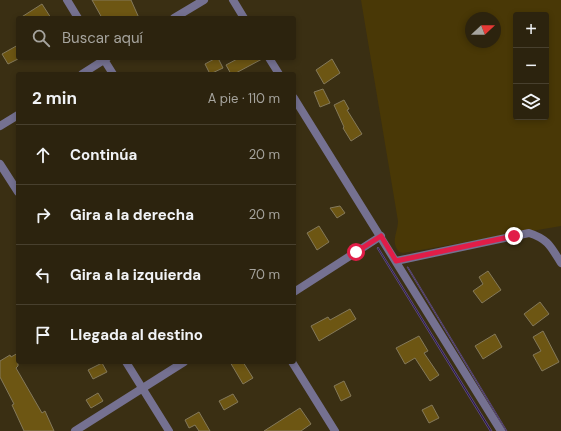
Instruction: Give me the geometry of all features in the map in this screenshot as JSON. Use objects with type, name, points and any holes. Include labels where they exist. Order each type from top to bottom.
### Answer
[{"type":"street","points":[[67,0],[77,16]]},
{"type":"street","points":[[177,16],[204,0]]},
{"type":"street","points":[[233,0],[243,16]]},
{"type":"street","points":[[85,72],[103,60]]},
{"type":"street","points":[[106,60],[112,72]]},
{"type":"street","points":[[270,60],[278,72]]},
{"type":"street","points":[[296,101],[501,431]]},
{"type":"street","points":[[0,126],[16,115]]},
{"type":"street","points":[[0,164],[16,189]]},
{"type":"street","points":[[396,261],[529,233],[541,237],[550,245],[561,263]]},
{"type":"street","points":[[296,291],[381,236]]},
{"type":"street","points":[[127,364],[169,431]]},
{"type":"street","points":[[75,431],[181,364]]},
{"type":"street","points":[[293,364],[335,431]]},
{"type":"shaded area","points":[[361,0],[561,0],[561,226],[403,253],[399,252],[395,244],[398,225]]},
{"type":"shaded area","points":[[378,247],[492,431],[490,431],[377,248]]},
{"type":"shaded area","points":[[408,267],[507,431],[506,431]]},
{"type":"building","points":[[92,0],[131,0],[138,16],[101,16]]},
{"type":"building","points":[[42,4],[50,16],[23,16]]},
{"type":"building","points":[[16,46],[16,60],[8,64],[2,54]]},
{"type":"building","points":[[332,59],[340,73],[324,84],[316,70]]},
{"type":"building","points":[[212,60],[219,60],[223,68],[214,72],[209,72],[205,64]]},
{"type":"building","points":[[235,60],[260,60],[238,72],[230,72],[226,65]]},
{"type":"building","points":[[323,89],[330,103],[320,107],[314,92]]},
{"type":"building","points":[[344,100],[349,109],[347,110],[362,134],[351,141],[343,128],[344,127],[334,105]]},
{"type":"building","points":[[340,206],[345,213],[337,218],[330,208]]},
{"type":"building","points":[[319,226],[329,242],[317,250],[307,233]]},
{"type":"building","points":[[488,271],[501,290],[482,303],[473,291],[483,284],[479,277]]},
{"type":"building","points":[[540,302],[549,314],[533,326],[524,314]]},
{"type":"building","points":[[350,309],[356,319],[319,341],[311,326],[328,317],[330,320]]},
{"type":"building","points":[[543,331],[559,362],[542,371],[533,355],[541,351],[533,337]]},
{"type":"building","points":[[495,334],[502,347],[483,359],[475,346]]},
{"type":"building","points":[[419,336],[428,351],[424,353],[439,375],[430,381],[415,358],[405,364],[396,348]]},
{"type":"building","points":[[16,354],[16,364],[18,364],[18,366],[16,368],[42,413],[45,411],[54,431],[24,431],[12,405],[14,404],[0,377],[0,361],[10,355],[11,357]]},
{"type":"building","points":[[103,364],[107,372],[93,379],[88,370]]},
{"type":"building","points":[[231,364],[244,364],[253,378],[243,384]]},
{"type":"building","points":[[344,381],[351,396],[341,401],[334,386]]},
{"type":"building","points":[[98,393],[103,401],[91,408],[86,400]]},
{"type":"building","points":[[233,394],[238,402],[224,410],[219,401]]},
{"type":"building","points":[[432,405],[439,418],[429,423],[422,410]]},
{"type":"building","points":[[300,408],[311,424],[301,431],[264,431]]},
{"type":"building","points":[[199,412],[210,431],[199,431],[195,425],[189,428],[185,420]]},
{"type":"route","points":[[356,252],[381,236],[396,261],[514,236]]}]
